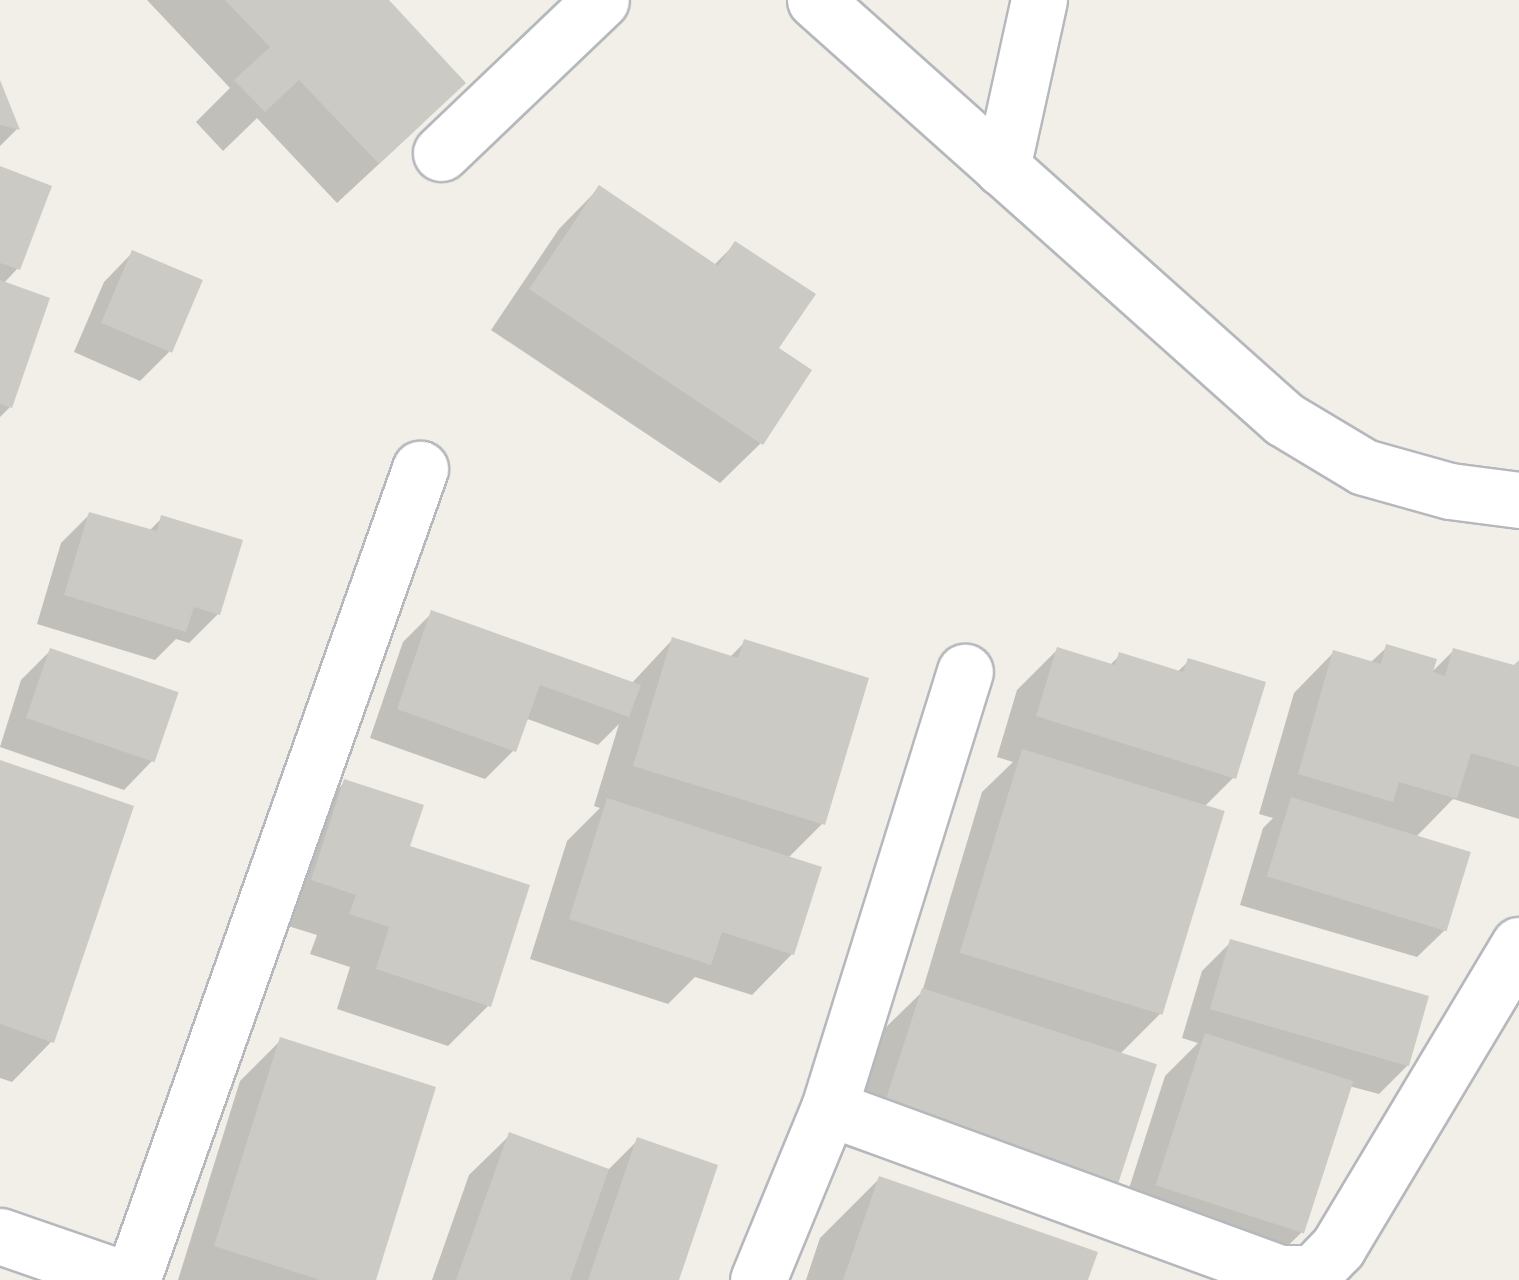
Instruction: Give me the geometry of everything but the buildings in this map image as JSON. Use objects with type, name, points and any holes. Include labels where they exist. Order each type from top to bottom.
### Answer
[{"type":"street","points":[[442,153],[601,0]]},
{"type":"street","points":[[815,0],[1284,419],[1364,467],[1450,491],[1519,500]]},
{"type":"street","points":[[1002,168],[1039,0]]},
{"type":"street","points":[[0,1236],[130,1280],[420,470]]},
{"type":"street","points":[[758,1280],[829,1108],[965,672]]},
{"type":"street","points":[[829,1108],[1281,1273],[1313,1272],[1338,1247],[1519,945]]}]
